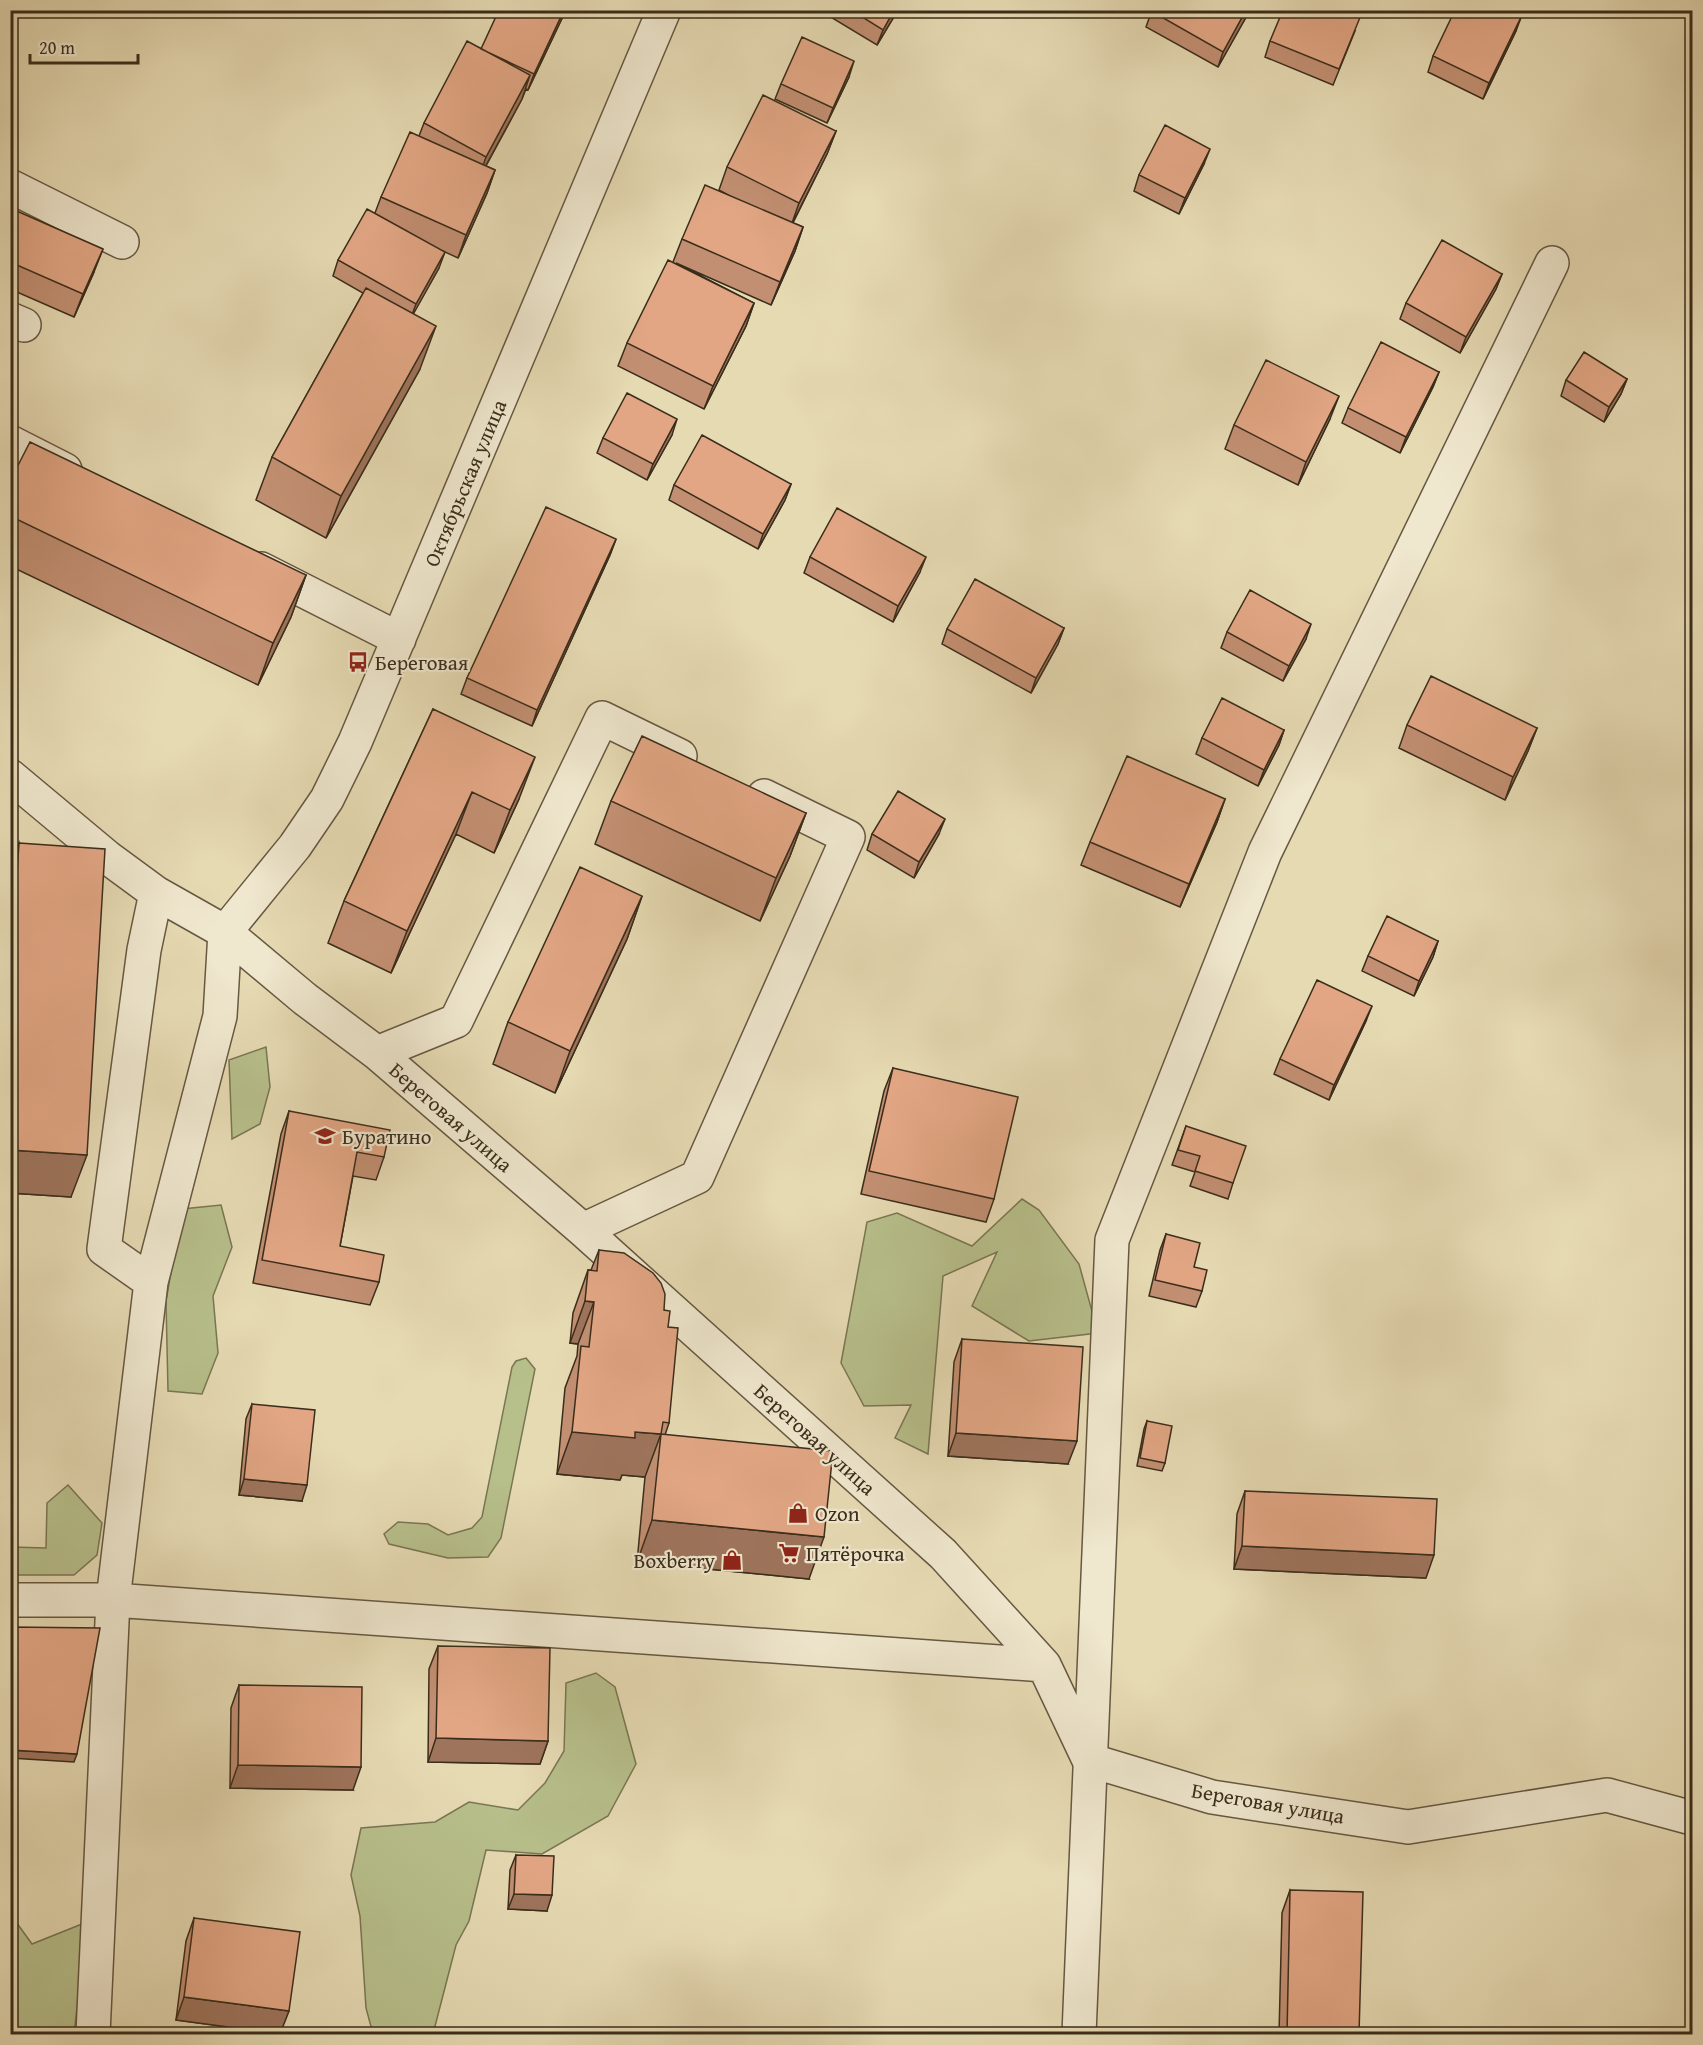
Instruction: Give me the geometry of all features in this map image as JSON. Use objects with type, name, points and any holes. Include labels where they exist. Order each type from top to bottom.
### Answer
[{"type":"street","name":"Октябрьская улица","points":[[225,932],[295,846],[327,799],[399,639],[664,10]]},
{"type":"street","points":[[10,186],[122,242]]},
{"type":"street","points":[[1079,2034],[1112,1240],[1265,852],[1552,263]]},
{"type":"street","points":[[10,442],[95,485]]},
{"type":"street","points":[[231,554],[399,639]]},
{"type":"street","points":[[377,1053],[456,1021],[602,718],[709,770]]},
{"type":"street","name":"Береговая улица","points":[[10,776],[107,857],[156,893],[225,932],[305,999],[377,1053],[583,1230],[943,1554],[1044,1665],[1089,1760],[1212,1797],[1408,1827],[1607,1795],[1692,1818]]},
{"type":"street","points":[[583,1230],[697,1177],[848,837],[741,785]]},
{"type":"street","points":[[151,1282],[104,1249],[144,950],[156,893]]},
{"type":"street","points":[[93,2034],[114,1600],[151,1282],[220,1016],[225,932]]},
{"type":"street","points":[[10,1600],[114,1600],[1044,1665]]},
{"type":"green space","points":[[266,1047],[270,1087],[260,1124],[232,1139],[229,1060]]},
{"type":"green space","points":[[1022,1199],[1039,1210],[1079,1264],[1098,1333],[1029,1341],[972,1306],[997,1252],[943,1276],[928,1454],[895,1438],[911,1405],[864,1406],[841,1363],[867,1222],[897,1213],[972,1246]]},
{"type":"green space","points":[[221,1205],[232,1247],[213,1296],[218,1353],[202,1394],[168,1391],[166,1301],[182,1209]]},
{"type":"green space","points":[[526,1358],[535,1369],[501,1538],[488,1557],[448,1558],[389,1544],[384,1534],[398,1522],[428,1524],[448,1535],[472,1528],[482,1517],[512,1367],[516,1361]]},
{"type":"green space","points":[[68,1485],[102,1523],[97,1555],[74,1575],[11,1575],[11,1547],[46,1548],[47,1503]]},
{"type":"green space","points":[[596,1673],[615,1687],[636,1764],[608,1816],[542,1854],[486,1850],[469,1921],[456,1945],[433,2034],[373,2034],[366,2008],[360,1916],[351,1875],[361,1828],[435,1822],[469,1802],[518,1810],[545,1783],[564,1751],[566,1683]]},
{"type":"green space","points":[[11,1915],[32,1944],[87,1922],[74,2034],[11,2034],[10,1997],[17,1992],[11,1986]]},
{"type":"building","points":[[499,10],[564,10],[534,74],[481,49]]},
{"type":"building","points":[[851,10],[894,10],[883,30]]},
{"type":"building","points":[[1152,10],[1246,10],[1223,52]]},
{"type":"building","points":[[1283,10],[1349,10],[1361,15],[1339,69],[1270,41]]},
{"type":"building","points":[[1455,10],[1511,10],[1522,15],[1489,83],[1433,56]]},
{"type":"building","points":[[802,37],[854,61],[833,108],[781,84]]},
{"type":"building","points":[[467,41],[530,75],[486,157],[424,123]]},
{"type":"building","points":[[763,95],[836,131],[799,203],[727,167]]},
{"type":"building","points":[[1165,125],[1210,149],[1185,198],[1139,175]]},
{"type":"building","points":[[410,132],[495,170],[466,235],[381,197]]},
{"type":"building","points":[[705,185],[803,227],[780,282],[682,239]]},
{"type":"building","points":[[10,208],[103,249],[83,294],[10,262]]},
{"type":"building","points":[[367,209],[445,252],[416,304],[338,260]]},
{"type":"building","points":[[1442,240],[1502,274],[1466,337],[1406,303]]},
{"type":"building","points":[[668,260],[754,303],[713,386],[627,343]]},
{"type":"building","points":[[366,288],[436,326],[341,496],[272,457]]},
{"type":"building","points":[[1381,342],[1439,372],[1406,437],[1348,408]]},
{"type":"building","points":[[1584,352],[1627,379],[1609,407],[1566,380]]},
{"type":"building","points":[[1266,360],[1339,396],[1306,462],[1234,425]]},
{"type":"building","points":[[627,393],[677,419],[653,464],[603,438]]},
{"type":"building","points":[[702,435],[791,484],[763,534],[674,485]]},
{"type":"building","points":[[30,442],[306,575],[273,643],[10,516],[10,481]]},
{"type":"building","points":[[546,507],[616,539],[537,710],[467,678]]},
{"type":"building","points":[[837,508],[926,557],[898,606],[810,557]]},
{"type":"building","points":[[975,579],[1064,628],[1036,678],[947,629]]},
{"type":"building","points":[[1250,590],[1311,624],[1289,666],[1227,632]]},
{"type":"building","points":[[1431,676],[1537,728],[1513,777],[1407,725]]},
{"type":"building","points":[[1222,698],[1284,730],[1264,770],[1202,738]]},
{"type":"building","points":[[433,709],[535,757],[510,810],[472,792],[407,931],[344,901]]},
{"type":"building","points":[[642,736],[806,813],[776,878],[611,801]]},
{"type":"building","points":[[1127,756],[1225,799],[1189,884],[1090,842]]},
{"type":"building","points":[[898,791],[945,819],[919,862],[872,834]]},
{"type":"building","points":[[19,843],[105,849],[87,1155],[10,1150],[10,977]]},
{"type":"building","points":[[580,867],[642,896],[570,1051],[508,1022]]},
{"type":"building","points":[[1387,916],[1438,941],[1419,981],[1368,956]]},
{"type":"building","points":[[1317,980],[1372,1006],[1334,1085],[1280,1059]]},
{"type":"building","points":[[893,1068],[1018,1097],[994,1199],[869,1171]]},
{"type":"building","points":[[289,1111],[390,1130],[384,1157],[357,1152],[340,1246],[384,1255],[379,1282],[262,1260]]},
{"type":"building","points":[[1186,1126],[1246,1146],[1233,1183],[1195,1171],[1200,1156],[1178,1150]]},
{"type":"building","points":[[1166,1234],[1200,1243],[1194,1267],[1207,1270],[1202,1291],[1155,1280]]},
{"type":"building","points":[[599,1250],[624,1253],[653,1273],[661,1283],[665,1294],[664,1310],[670,1311],[668,1327],[678,1328],[669,1423],[663,1422],[661,1434],[635,1432],[635,1438],[572,1432],[581,1346],[589,1347],[594,1302],[585,1301],[588,1270],[597,1271]]},
{"type":"building","points":[[962,1339],[1083,1347],[1077,1441],[956,1433]]},
{"type":"building","points":[[252,1404],[315,1410],[307,1485],[244,1479]]},
{"type":"building","points":[[1147,1421],[1172,1426],[1165,1463],[1140,1458]]},
{"type":"building","points":[[661,1434],[833,1451],[824,1537],[652,1520]]},
{"type":"building","points":[[1245,1491],[1437,1499],[1434,1555],[1242,1546]]},
{"type":"building","points":[[10,1627],[100,1628],[77,1754],[10,1750]]},
{"type":"building","points":[[438,1646],[550,1648],[548,1741],[436,1738]]},
{"type":"building","points":[[239,1685],[362,1687],[361,1767],[238,1765]]},
{"type":"building","points":[[516,1855],[554,1856],[552,1895],[514,1894]]},
{"type":"building","points":[[1290,1890],[1363,1892],[1359,2034],[1287,2034]]},
{"type":"building","points":[[194,1918],[300,1932],[289,2011],[184,1997]]},
{"type":"place","name":"Береговая","points":[[358,662]]},
{"type":"place","name":"Буратино","points":[[325,1136]]},
{"type":"place","name":"Ozon","points":[[798,1513]]},
{"type":"place","name":"Пятёрочка","points":[[789,1553]]},
{"type":"place","name":"Boxberry","points":[[732,1560]]}]
